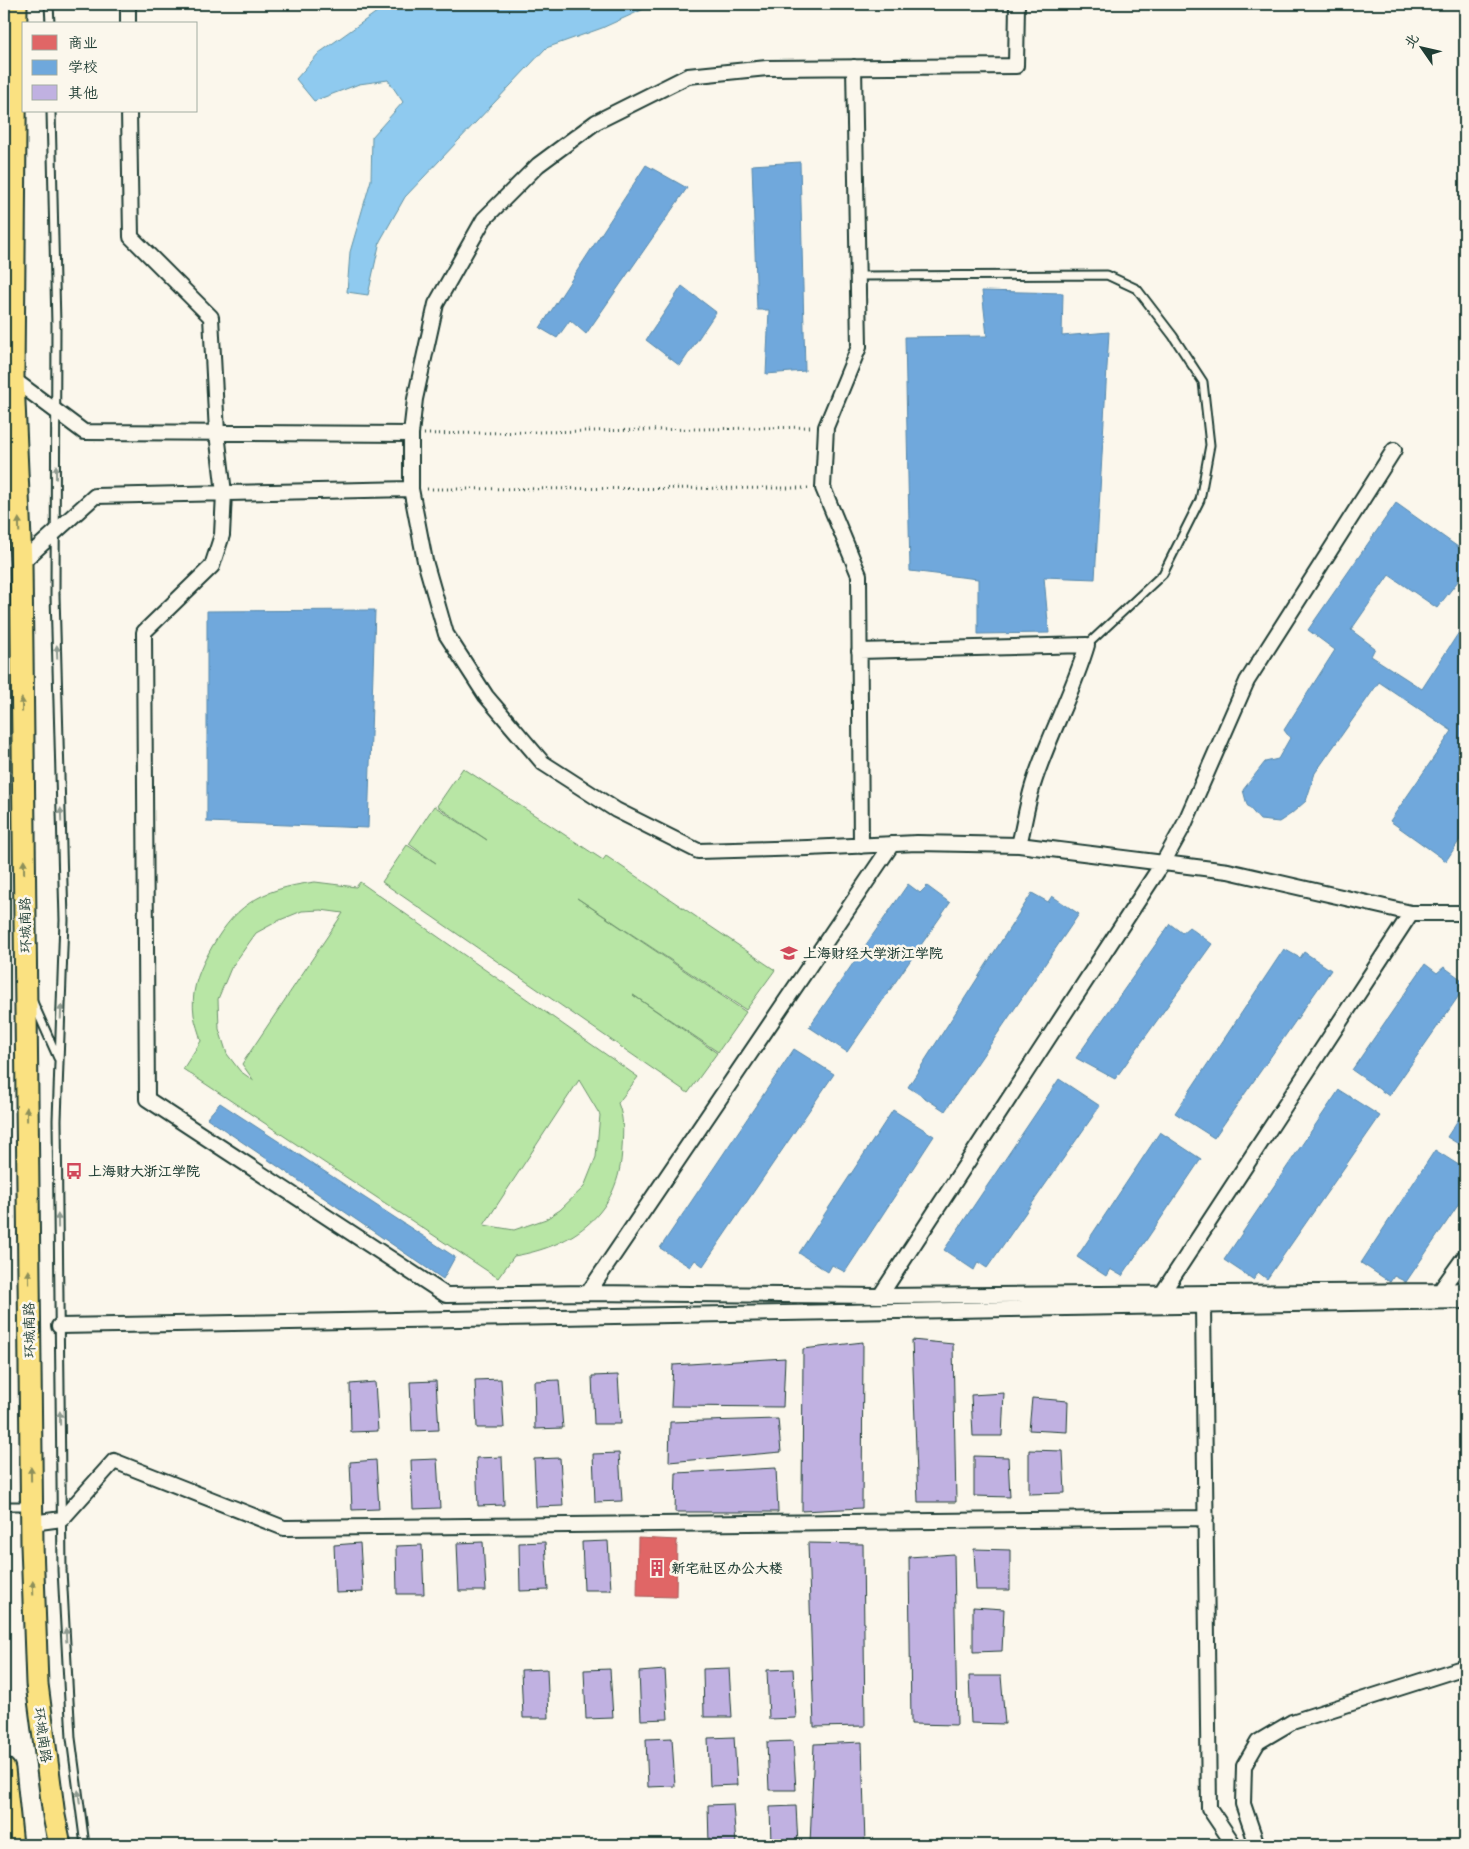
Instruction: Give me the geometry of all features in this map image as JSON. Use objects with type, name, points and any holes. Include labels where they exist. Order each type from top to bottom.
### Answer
[{"type":"main road","name":"环城南路","points":[[16,4],[13,379],[21,563],[32,1515],[36,1684],[54,1816],[60,1845]]},
{"type":"main road","points":[[4,1769],[12,1845]]},
{"type":"street","points":[[128,4],[128,22]]},
{"type":"street","points":[[1017,4],[1016,66],[767,68],[688,76],[596,122],[538,165],[484,219],[436,304],[415,399],[411,434],[411,489],[426,561],[446,634],[486,696],[543,763],[616,810],[698,851],[892,844],[1019,845],[1106,857],[1164,861],[1228,871],[1411,913],[1465,913]]},
{"type":"street","points":[[854,67],[859,347],[826,427],[824,488],[859,575],[861,846]]},
{"type":"street","points":[[130,112],[131,237],[211,317],[218,433],[224,493],[222,535],[212,566],[144,632],[147,1099],[446,1295],[588,1293],[880,1296],[1465,1290]]},
{"type":"street","points":[[13,379],[84,432],[411,434]]},
{"type":"street","points":[[880,1296],[1164,861],[1184,825],[1247,681],[1394,450]]},
{"type":"street","points":[[21,563],[95,496],[411,489]]},
{"type":"street","points":[[859,651],[1087,645],[1079,672],[1062,709],[1033,785],[1019,845]]},
{"type":"street","points":[[588,1293],[892,844]]},
{"type":"street","points":[[1163,1292],[1411,913]]},
{"type":"street","points":[[1440,1291],[1465,1256]]},
{"type":"street","points":[[59,1326],[1465,1302]]},
{"type":"street","points":[[1203,1306],[1209,1808],[1234,1845]]},
{"type":"street","points":[[32,1515],[62,1520],[114,1461],[284,1528],[1206,1518]]},
{"type":"street","points":[[1257,1845],[1243,1804],[1244,1766],[1258,1742],[1292,1722],[1465,1667]]},
{"type":"lane","points":[[49,4],[50,22]]},
{"type":"lane","points":[[52,112],[56,532],[64,920],[57,1120],[62,1570],[71,1738],[85,1845]]},
{"type":"lane","points":[[858,276],[1107,275],[1137,289],[1173,336],[1204,382],[1210,445],[1200,500],[1162,574],[1087,645]]},
{"type":"lane","points":[[26,986],[59,1061]]},
{"type":"lane","points":[[4,1506],[32,1515]]},
{"type":"path","points":[[411,434],[826,427]]},
{"type":"path","points":[[411,489],[824,488]]},
{"type":"green space","points":[[463,768],[603,860],[606,856],[775,970],[746,1010],[577,898],[746,1012],[718,1052],[633,995],[717,1053],[688,1093],[382,882],[407,845],[436,863],[409,844],[434,806],[487,840],[437,806]]},
{"type":"green space","points":[[315,882],[356,887],[360,882],[638,1077],[618,1103],[623,1130],[622,1148],[619,1171],[613,1191],[603,1208],[590,1223],[574,1235],[556,1244],[514,1256],[498,1278],[183,1069],[201,1041],[194,1015],[194,992],[200,970],[217,939],[238,912],[250,903],[278,889]],"holes":[[[321,910],[343,913],[242,1064],[254,1081],[240,1071],[227,1054],[219,1029],[218,999],[231,968],[256,933],[302,911]],[[579,1080],[600,1115],[596,1157],[584,1187],[560,1210],[546,1219],[514,1230],[484,1225]]]},
{"type":"water","points":[[388,4],[655,4],[602,28],[546,48],[405,197],[380,241],[368,295],[347,292],[350,252],[371,180],[372,137],[403,102],[388,80],[359,84],[314,101],[296,79],[319,53]]},
{"type":"building: 商业","name":"新宅社区办公大楼","points":[[638,1538],[677,1540],[676,1597],[637,1596]]},
{"type":"building: 学校","points":[[800,162],[805,371],[766,374],[769,310],[757,310],[752,165]]},
{"type":"building: 学校","points":[[646,165],[687,188],[586,334],[570,320],[557,338],[540,328]]},
{"type":"building: 学校","points":[[682,286],[716,312],[680,366],[646,340]]},
{"type":"building: 学校","points":[[982,291],[1063,293],[1062,336],[1109,332],[1095,579],[1044,577],[1049,633],[978,634],[978,579],[910,571],[905,337],[987,336]]},
{"type":"building: 学校","points":[[1396,503],[1465,552],[1465,572],[1437,608],[1389,575],[1351,630],[1375,648],[1371,656],[1422,689],[1465,623],[1465,832],[1446,861],[1390,821],[1452,731],[1379,682],[1315,773],[1306,801],[1291,814],[1279,822],[1260,820],[1247,805],[1243,790],[1265,762],[1278,759],[1290,738],[1284,730],[1335,650],[1308,630]]},
{"type":"building: 学校","points":[[375,610],[368,828],[207,822],[207,611]]},
{"type":"building: 学校","points":[[908,884],[920,893],[927,886],[950,903],[847,1052],[809,1027]]},
{"type":"building: 学校","points":[[1032,893],[1048,902],[1052,896],[1079,914],[945,1111],[908,1087]]},
{"type":"building: 学校","points":[[1170,924],[1182,933],[1189,927],[1212,944],[1115,1079],[1076,1058]]},
{"type":"building: 学校","points":[[1284,949],[1300,958],[1304,952],[1331,970],[1214,1138],[1175,1113]]},
{"type":"building: 学校","points":[[1425,964],[1437,973],[1444,967],[1465,982],[1465,987],[1389,1096],[1352,1070]]},
{"type":"building: 学校","points":[[794,1049],[834,1074],[703,1266],[695,1260],[690,1267],[660,1248]]},
{"type":"building: 学校","points":[[1059,1079],[1100,1106],[987,1268],[978,1262],[974,1270],[944,1250]]},
{"type":"building: 学校","points":[[1339,1090],[1380,1116],[1267,1279],[1258,1272],[1254,1280],[1224,1260]]},
{"type":"building: 学校","points":[[220,1103],[455,1257],[443,1279],[207,1118]]},
{"type":"building: 学校","points":[[1465,1109],[1465,1148],[1447,1137]]},
{"type":"building: 学校","points":[[893,1110],[934,1136],[845,1272],[832,1265],[828,1272],[799,1253]]},
{"type":"building: 学校","points":[[1160,1132],[1201,1159],[1122,1276],[1110,1269],[1106,1276],[1077,1257]]},
{"type":"building: 学校","points":[[1435,1150],[1465,1169],[1465,1195],[1406,1282],[1394,1276],[1390,1282],[1361,1263]]},
{"type":"building: 其他","points":[[912,1340],[953,1344],[956,1502],[918,1502]]},
{"type":"building: 其他","points":[[863,1342],[862,1508],[802,1511],[803,1349]]},
{"type":"building: 其他","points":[[785,1358],[783,1407],[671,1406],[673,1365]]},
{"type":"building: 其他","points":[[618,1375],[621,1424],[594,1424],[592,1376]]},
{"type":"building: 其他","points":[[501,1379],[504,1428],[477,1428],[475,1380]]},
{"type":"building: 其他","points":[[559,1380],[563,1428],[535,1429],[534,1381]]},
{"type":"building: 其他","points":[[436,1381],[439,1430],[412,1431],[410,1382]]},
{"type":"building: 其他","points":[[375,1382],[378,1431],[351,1432],[350,1384]]},
{"type":"building: 其他","points":[[1004,1393],[1002,1436],[973,1436],[971,1395]]},
{"type":"building: 其他","points":[[1032,1398],[1068,1401],[1067,1432],[1029,1430]]},
{"type":"building: 其他","points":[[778,1419],[781,1452],[669,1462],[670,1422]]},
{"type":"building: 其他","points":[[1029,1450],[1063,1451],[1065,1493],[1029,1494]]},
{"type":"building: 其他","points":[[619,1453],[622,1501],[595,1502],[593,1454]]},
{"type":"building: 其他","points":[[974,1456],[1008,1457],[1010,1497],[974,1496]]},
{"type":"building: 其他","points":[[502,1457],[504,1505],[478,1506],[476,1458]]},
{"type":"building: 其他","points":[[560,1458],[563,1506],[536,1507],[534,1459]]},
{"type":"building: 其他","points":[[437,1459],[440,1508],[413,1509],[411,1460]]},
{"type":"building: 其他","points":[[376,1460],[379,1509],[352,1510],[350,1462]]},
{"type":"building: 其他","points":[[776,1468],[778,1512],[675,1512],[676,1473]]},
{"type":"building: 其他","points":[[608,1541],[611,1590],[584,1590],[582,1542]]},
{"type":"building: 其他","points":[[483,1542],[486,1591],[459,1591],[457,1543]]},
{"type":"building: 其他","points":[[545,1542],[548,1590],[520,1591],[519,1543]]},
{"type":"building: 其他","points":[[360,1543],[363,1592],[336,1593],[334,1545]]},
{"type":"building: 其他","points":[[808,1543],[863,1544],[865,1726],[814,1727]]},
{"type":"building: 其他","points":[[422,1545],[424,1594],[397,1594],[396,1546]]},
{"type":"building: 其他","points":[[974,1549],[1010,1550],[1010,1590],[976,1590]]},
{"type":"building: 其他","points":[[954,1554],[957,1725],[911,1724],[909,1557]]},
{"type":"building: 其他","points":[[973,1607],[1004,1609],[1002,1651],[973,1652]]},
{"type":"building: 其他","points":[[729,1668],[732,1717],[704,1717],[703,1669]]},
{"type":"building: 其他","points":[[547,1669],[549,1718],[523,1718],[521,1670]]},
{"type":"building: 其他","points":[[610,1669],[613,1718],[586,1719],[584,1670]]},
{"type":"building: 其他","points":[[793,1669],[796,1718],[769,1719],[767,1670]]},
{"type":"building: 其他","points":[[665,1670],[668,1719],[641,1720],[639,1672]]},
{"type":"building: 其他","points":[[969,1676],[1001,1676],[1005,1724],[971,1723]]},
{"type":"building: 其他","points":[[734,1737],[737,1785],[710,1786],[708,1738]]},
{"type":"building: 其他","points":[[672,1738],[675,1786],[648,1787],[646,1739]]},
{"type":"building: 其他","points":[[793,1741],[796,1790],[769,1790],[767,1742]]},
{"type":"building: 其他","points":[[862,1742],[865,1845],[810,1845],[814,1744]]},
{"type":"building: 其他","points":[[733,1804],[736,1845],[709,1845],[708,1805]]},
{"type":"building: 其他","points":[[796,1806],[798,1845],[771,1845],[770,1807]]},
{"type":"place","name":"上海财经大学浙江学院","points":[[789,953]]},
{"type":"place","name":"上海财大浙江学院","points":[[74,1171]]},
{"type":"place","name":"新宅社区办公大楼","points":[[657,1568]]}]
